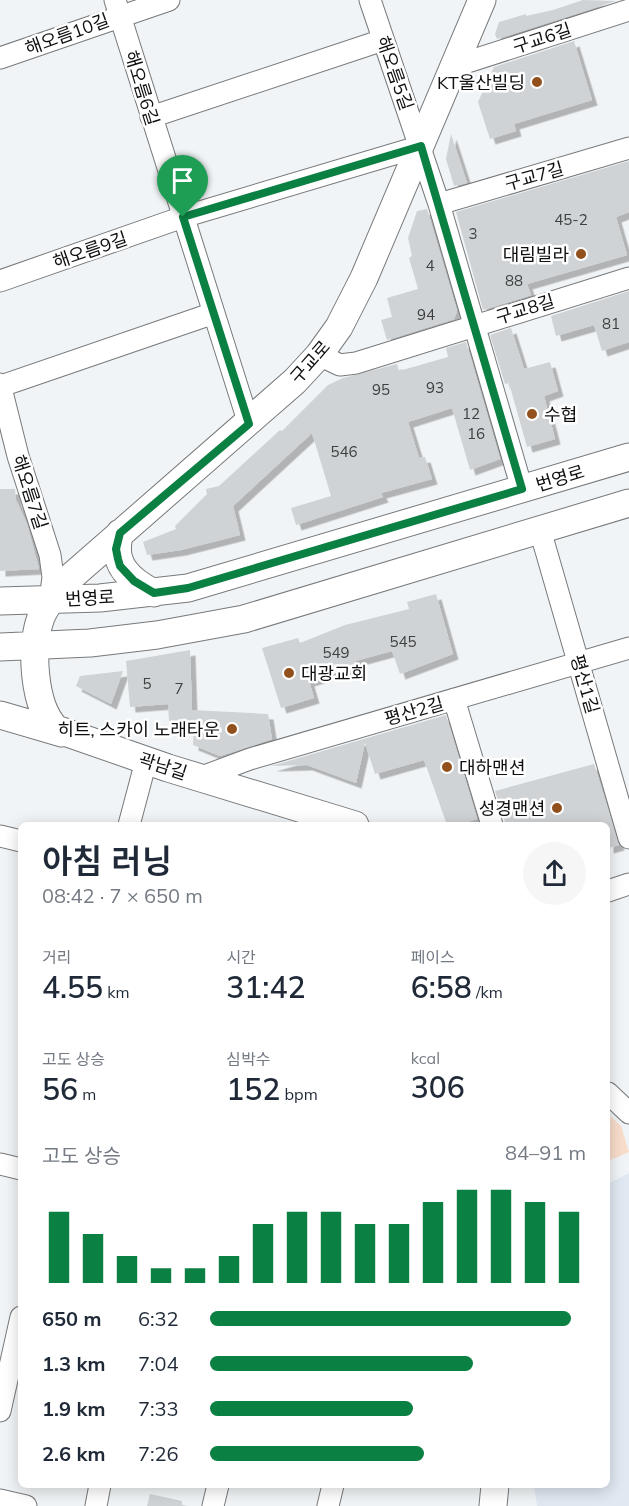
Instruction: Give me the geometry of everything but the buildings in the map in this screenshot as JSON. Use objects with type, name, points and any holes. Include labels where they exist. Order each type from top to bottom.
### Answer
[{"type":"main road","name":"구교로","points":[[36,646],[37,631],[50,600],[85,563],[249,424],[319,355],[339,327],[364,278],[482,0]]},
{"type":"main road","name":"번영로","points":[[0,601],[154,593],[232,576],[629,457]]},
{"type":"main road","points":[[0,647],[157,635],[244,619],[629,503]]},
{"type":"main road","points":[[120,533],[116,549],[120,566],[134,581],[154,593]]},
{"type":"main road","name":"곽남길","points":[[36,646],[41,708],[47,720],[69,735],[199,778],[346,822]]},
{"type":"main road","points":[[0,715],[69,735]]},
{"type":"main road","points":[[493,1506],[495,1488]]},
{"type":"street","name":"해오름10길","points":[[0,58],[118,8],[169,0]]},
{"type":"street","name":"해오름5길","points":[[370,0],[421,146],[522,489]]},
{"type":"street","name":"해오름6길","points":[[118,8],[249,424]]},
{"type":"street","name":"구교6길","points":[[455,66],[629,10]]},
{"type":"street","points":[[151,117],[383,40]]},
{"type":"street","name":"해오름9길","points":[[0,281],[183,217],[421,146]]},
{"type":"street","name":"구교7길","points":[[439,204],[629,148]]},
{"type":"street","name":"구교8길","points":[[319,355],[340,365],[356,363],[629,278]]},
{"type":"street","points":[[0,385],[214,312]]},
{"type":"street","name":"해오름7길","points":[[0,385],[9,457],[50,555],[53,577],[50,600]]},
{"type":"street","name":"평산1길","points":[[540,530],[629,838]]},
{"type":"street","name":"평산2길","points":[[199,778],[250,759],[629,648]]},
{"type":"street","points":[[454,699],[491,822]]},
{"type":"street","points":[[130,822],[146,761]]},
{"type":"street","points":[[0,836],[18,840]]},
{"type":"street","points":[[610,890],[629,884]]},
{"type":"street","points":[[610,1095],[629,1113]]},
{"type":"street","points":[[0,1164],[18,1168]]},
{"type":"street","points":[[0,1411],[18,1330]]},
{"type":"street","points":[[96,1506],[99,1488]]},
{"type":"street","points":[[213,1506],[217,1488]]},
{"type":"street","points":[[328,1506],[332,1488]]},
{"type":"street","points":[[0,1500],[26,1506]]},
{"type":"shaded area","points":[[610,1116],[621,1126],[629,1152],[610,1160]]},
{"type":"shaded area","points":[[629,1173],[629,1506],[537,1506],[534,1488],[610,1488],[610,1183]]},
{"type":"place","name":"KT울산빌딩","points":[[537,82]]},
{"type":"place","name":"대림빌라","points":[[581,254]]},
{"type":"place","name":"수협","points":[[532,414]]},
{"type":"place","name":"대광교회","points":[[289,673]]},
{"type":"place","name":"히트, 스카이 노래타운","points":[[232,729]]},
{"type":"place","name":"대하맨션","points":[[447,767]]},
{"type":"place","name":"성경맨션","points":[[557,808]]},
{"type":"route","points":[[421,146],[522,489],[188,588],[154,593],[134,581],[120,566],[116,549],[120,533],[249,424],[183,217],[421,146]]}]
